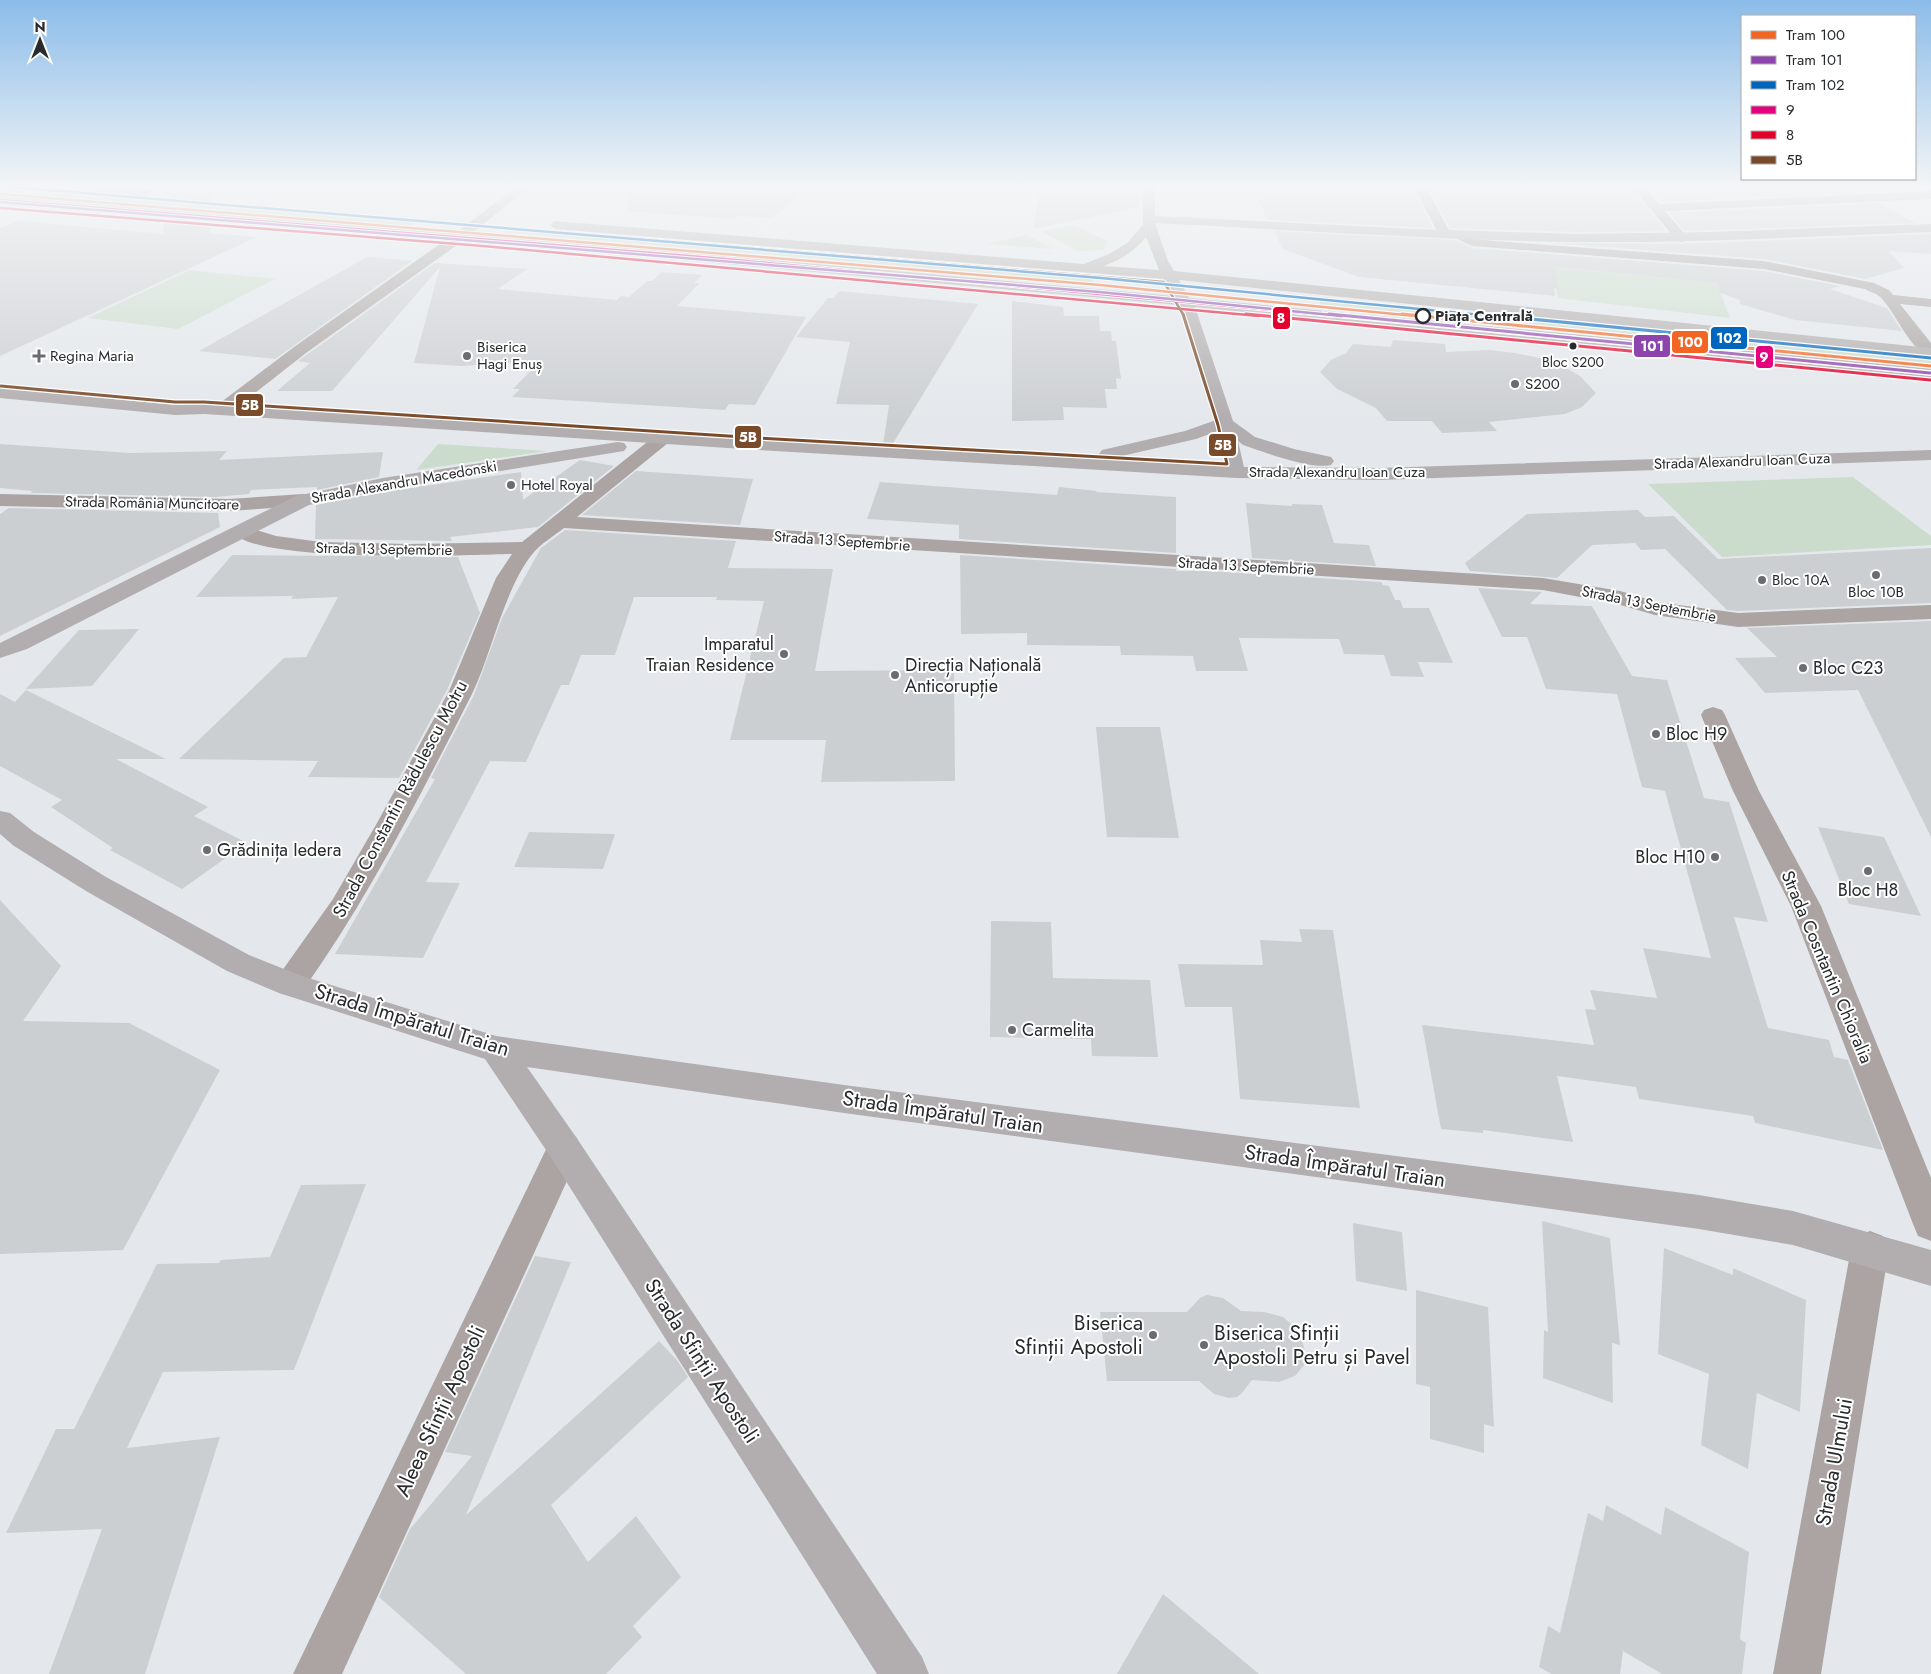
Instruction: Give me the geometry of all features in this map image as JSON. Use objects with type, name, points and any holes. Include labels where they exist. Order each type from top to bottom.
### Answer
[{"type":"main road","points":[[782,265],[1183,300],[1931,374]]},
{"type":"main road","points":[[1050,265],[1169,275],[1931,353]]},
{"type":"main road","points":[[1086,268],[1093,265]]},
{"type":"main road","points":[[1163,265],[1191,313],[1225,423],[1236,472]]},
{"type":"main road","name":"Strada Alexandru Ioan Cuza","points":[[0,380],[189,402],[213,409]]},
{"type":"main road","name":"Strada Alexandru Ioan Cuza","points":[[0,393],[175,410],[213,409],[662,439],[1236,472],[1413,473],[1931,455]]},
{"type":"main road","points":[[1070,462],[1143,447],[1190,435],[1225,423]]},
{"type":"main road","points":[[1225,423],[1249,441],[1290,454],[1330,462],[1413,473]]},
{"type":"main road","name":"Strada Alexandru Macedonski","points":[[0,651],[19,644],[303,500],[383,484],[662,439]]},
{"type":"main road","name":"Strada Împăratul Traian","points":[[0,820],[24,839],[96,884],[238,963],[290,984],[496,1049],[854,1101],[1699,1212],[1793,1228],[1931,1268]]},
{"type":"main road","name":"Strada Sfinții Apostoli","points":[[496,1049],[564,1148],[905,1674]]},
{"type":"street","points":[[213,409],[244,395],[300,350],[419,265]]},
{"type":"street","points":[[1765,265],[1869,286],[1884,293],[1931,353]]},
{"type":"street","points":[[1889,299],[1931,303]]},
{"type":"street","name":"Strada Constantin Rădulescu Motru","points":[[290,984],[343,907],[391,823],[461,691],[507,578],[527,548],[662,439]]},
{"type":"street","name":"Strada România Muncitoare","points":[[0,500],[228,505],[303,500]]},
{"type":"street","name":"Strada 13 Septembrie","points":[[559,522],[896,545],[1543,584],[1620,598],[1655,608],[1738,620],[1931,612]]},
{"type":"street","name":"Strada 13 Septembrie","points":[[243,532],[266,541],[305,548],[417,550],[527,548]]},
{"type":"street","name":"Strada Cosntantin Chioralia","points":[[1713,715],[1746,791],[1806,906],[1931,1224]]},
{"type":"street","name":"Aleea Sfinții Apostoli","points":[[317,1674],[564,1148]]},
{"type":"street","name":"Strada Ulmului","points":[[1797,1674],[1870,1249]]},
{"type":"green space","points":[[893,265],[931,265],[1094,279],[1092,282]]},
{"type":"green space","points":[[1552,267],[1717,283],[1730,318],[1558,298]]},
{"type":"green space","points":[[190,270],[275,279],[178,329],[88,318]]},
{"type":"green space","points":[[1320,299],[1931,360],[1931,364],[1320,304]]},
{"type":"green space","points":[[438,444],[548,451],[416,470]]},
{"type":"green space","points":[[1853,477],[1931,536],[1931,545],[1722,557],[1648,484]]},
{"type":"building","points":[[0,265],[196,265],[0,356]]},
{"type":"building","points":[[352,265],[406,265],[275,359],[199,351]]},
{"type":"building","points":[[432,265],[527,269],[498,289],[617,300],[621,296],[629,297],[647,281],[652,281],[662,272],[702,275],[694,283],[700,283],[677,306],[806,317],[755,405],[729,404],[725,410],[512,397],[520,389],[513,389],[540,361],[461,366],[414,363],[440,267],[332,391],[277,391],[310,363],[298,361]]},
{"type":"building","points":[[1327,265],[1689,265],[1764,271],[1840,286],[1830,289],[1887,308],[1902,331],[1795,320],[1740,304],[1740,300],[1720,293],[1717,283],[1555,267],[1559,289],[1554,288],[1555,296],[1359,277]]},
{"type":"building","points":[[1795,265],[1901,265],[1904,268],[1865,279]]},
{"type":"building","points":[[839,291],[978,304],[892,445],[883,445],[889,405],[836,404],[850,342],[796,337],[828,298],[833,298]]},
{"type":"building","points":[[1012,301],[1063,307],[1064,316],[1099,316],[1100,331],[1111,331],[1112,341],[1116,341],[1121,379],[1116,378],[1117,389],[1105,389],[1107,408],[1063,407],[1064,420],[1012,421]]},
{"type":"building","points":[[1393,340],[1445,344],[1446,352],[1489,350],[1540,358],[1563,366],[1580,376],[1596,393],[1582,407],[1565,414],[1489,422],[1497,431],[1442,433],[1432,421],[1387,421],[1376,408],[1337,389],[1320,372],[1331,360],[1346,353],[1353,344],[1391,347]]},
{"type":"building","points":[[0,444],[130,453],[227,451],[219,460],[383,452],[379,477],[317,490],[317,487],[251,490],[249,494],[215,497],[30,493],[33,491],[0,488]]},
{"type":"building","points":[[580,460],[614,466],[538,527],[450,537],[452,541],[315,539],[316,505],[377,493],[521,472],[523,500]]},
{"type":"building","points":[[636,471],[753,479],[740,525],[582,515]]},
{"type":"building","points":[[880,482],[1057,495],[1059,487],[1096,492],[1176,497],[1176,553],[959,539],[959,525],[867,519]]},
{"type":"building","points":[[1246,503],[1292,506],[1292,504],[1322,505],[1334,543],[1369,545],[1376,566],[1252,558]]},
{"type":"building","points":[[9,508],[218,513],[220,527],[0,636],[0,514]]},
{"type":"building","points":[[1638,510],[1645,517],[1674,516],[1718,559],[1931,548],[1931,603],[1727,610],[1665,549],[1641,550],[1635,543],[1592,545],[1557,578],[1470,571],[1465,563],[1527,514]]},
{"type":"building","points":[[565,530],[736,541],[728,568],[833,569],[815,671],[954,670],[955,781],[821,782],[826,740],[730,740],[764,601],[716,600],[717,597],[634,597],[615,655],[581,655],[569,685],[561,685],[526,762],[490,761],[426,882],[460,883],[423,958],[335,954],[435,779],[431,778],[474,695],[502,618],[541,548]]},
{"type":"building","points":[[232,555],[458,557],[480,613],[447,690],[399,778],[308,777],[318,761],[179,759],[284,658],[306,657],[338,597],[291,599],[293,596],[196,597]]},
{"type":"building","points":[[960,555],[1176,569],[1176,571],[1207,571],[1381,582],[1383,585],[1389,586],[1395,600],[1400,600],[1403,608],[1429,608],[1453,663],[1418,662],[1424,677],[1391,676],[1384,655],[1344,654],[1339,639],[1239,638],[1248,671],[1196,671],[1193,656],[1121,655],[1120,646],[1027,645],[1027,633],[961,634]]},
{"type":"building","points":[[1478,588],[1542,592],[1530,604],[1592,606],[1632,676],[1667,680],[1704,798],[1729,802],[1768,922],[1734,917],[1768,1028],[1829,1040],[1834,1057],[1848,1060],[1883,1150],[1755,1123],[1753,1116],[1639,1099],[1636,1087],[1557,1076],[1573,1142],[1483,1130],[1483,1133],[1441,1129],[1422,1025],[1594,1045],[1585,1009],[1596,1010],[1590,990],[1657,998],[1643,948],[1711,958],[1665,791],[1642,787],[1617,694],[1546,689],[1527,637],[1502,637]]},
{"type":"building","points":[[1931,621],[1931,837],[1858,690],[1765,693],[1735,658],[1777,657],[1747,628]]},
{"type":"building","points":[[139,629],[92,686],[26,689],[79,630]]},
{"type":"building","points":[[26,690],[166,759],[116,759],[208,807],[194,816],[247,843],[182,889],[110,850],[113,848],[51,807],[62,800],[0,766],[0,694],[15,702]]},
{"type":"building","points":[[1096,727],[1160,727],[1179,838],[1107,837]]},
{"type":"building","name":"Bloc H8","points":[[1818,827],[1884,837],[1921,916],[1849,904]]},
{"type":"building","points":[[529,832],[615,834],[603,869],[514,867]]},
{"type":"building","points":[[0,900],[61,966],[23,1021],[129,1023],[220,1070],[123,1250],[0,1254]]},
{"type":"building","points":[[991,921],[1051,922],[1053,978],[1150,980],[1158,1057],[1092,1056],[1091,1039],[990,1037]]},
{"type":"building","points":[[1299,929],[1333,930],[1360,1108],[1240,1099],[1232,1007],[1185,1007],[1178,964],[1263,965],[1260,940],[1302,942]]},
{"type":"building","points":[[366,1184],[294,1370],[163,1372],[127,1448],[220,1437],[145,1674],[49,1674],[102,1529],[6,1533],[56,1429],[74,1429],[157,1264],[219,1263],[221,1260],[270,1257],[301,1185]]},
{"type":"building","points":[[1542,1221],[1610,1238],[1620,1345],[1612,1343],[1613,1403],[1543,1378],[1544,1330],[1548,1332]]},
{"type":"building","points":[[1353,1223],[1402,1232],[1407,1291],[1356,1281]]},
{"type":"building","points":[[1664,1248],[1733,1275],[1733,1268],[1806,1300],[1800,1412],[1757,1393],[1748,1469],[1701,1445],[1709,1374],[1658,1354]]},
{"type":"building","points":[[535,1256],[571,1262],[466,1515],[659,1341],[677,1360],[688,1377],[551,1505],[588,1562],[636,1516],[681,1577],[633,1626],[642,1637],[606,1674],[466,1674],[379,1597],[410,1529],[472,1456],[445,1452]]},
{"type":"building","points":[[1416,1290],[1488,1307],[1494,1427],[1484,1424],[1484,1453],[1430,1439],[1430,1387],[1416,1384]]},
{"type":"building","name":"Biserica Sfinții Apostoli Petru și Pavel","points":[[1207,1295],[1223,1298],[1241,1311],[1264,1312],[1283,1317],[1295,1327],[1302,1340],[1305,1351],[1305,1364],[1295,1376],[1279,1382],[1252,1380],[1237,1397],[1229,1398],[1214,1394],[1199,1381],[1107,1381],[1100,1312],[1187,1312],[1200,1298]]},
{"type":"building","points":[[1606,1505],[1661,1535],[1665,1507],[1749,1552],[1740,1639],[1746,1643],[1742,1674],[1662,1674],[1623,1651],[1620,1674],[1552,1674],[1539,1667],[1548,1626],[1560,1633],[1588,1513],[1603,1521]]},
{"type":"building","points":[[1163,1594],[1259,1674],[1117,1674]]},
{"type":"tram line","name":"101","points":[[771,265],[1099,292],[1930,373]]},
{"type":"tram line","name":"100","points":[[860,265],[1100,285],[1931,366]]},
{"type":"tram line","name":"102","points":[[947,265],[1101,278],[1931,358]]},
{"type":"transit line","name":"8","points":[[702,265],[1930,380]]},
{"type":"transit line","name":"9","points":[[792,265],[1208,303],[1931,373]]},
{"type":"transit line","name":"5B","points":[[1,386],[175,402],[204,402],[759,438],[1227,464],[1218,425],[1184,316],[1164,282],[959,265]]},
{"type":"place","name":"Piața Centrală","points":[[1423,316]]},
{"type":"place","name":"Bloc S200","points":[[1573,346]]},
{"type":"place","name":"Regina Maria","points":[[39,356]]},
{"type":"place","name":"Biserica Hagi Enuș","points":[[467,356]]},
{"type":"place","name":"S200","points":[[1515,384]]},
{"type":"place","name":"Hotel Royal","points":[[511,485]]},
{"type":"place","name":"Bloc 10B","points":[[1876,575]]},
{"type":"place","name":"Bloc 10A","points":[[1762,580]]},
{"type":"place","name":"Imparatul Traian Residence","points":[[784,654]]},
{"type":"place","name":"Bloc C23","points":[[1803,668]]},
{"type":"place","name":"Direcția Națională Anticorupție","points":[[895,675]]},
{"type":"place","name":"Bloc H9","points":[[1656,734]]},
{"type":"place","name":"Grădinița Iedera","points":[[207,850]]},
{"type":"place","name":"Bloc H10","points":[[1715,857]]},
{"type":"place","name":"Bloc H8","points":[[1868,871]]},
{"type":"place","name":"Carmelita","points":[[1012,1030]]},
{"type":"place","name":"Biserica Sfinții Apostoli","points":[[1153,1335]]},
{"type":"place","name":"Biserica Sfinții Apostoli Petru și Pavel","points":[[1204,1345]]}]
